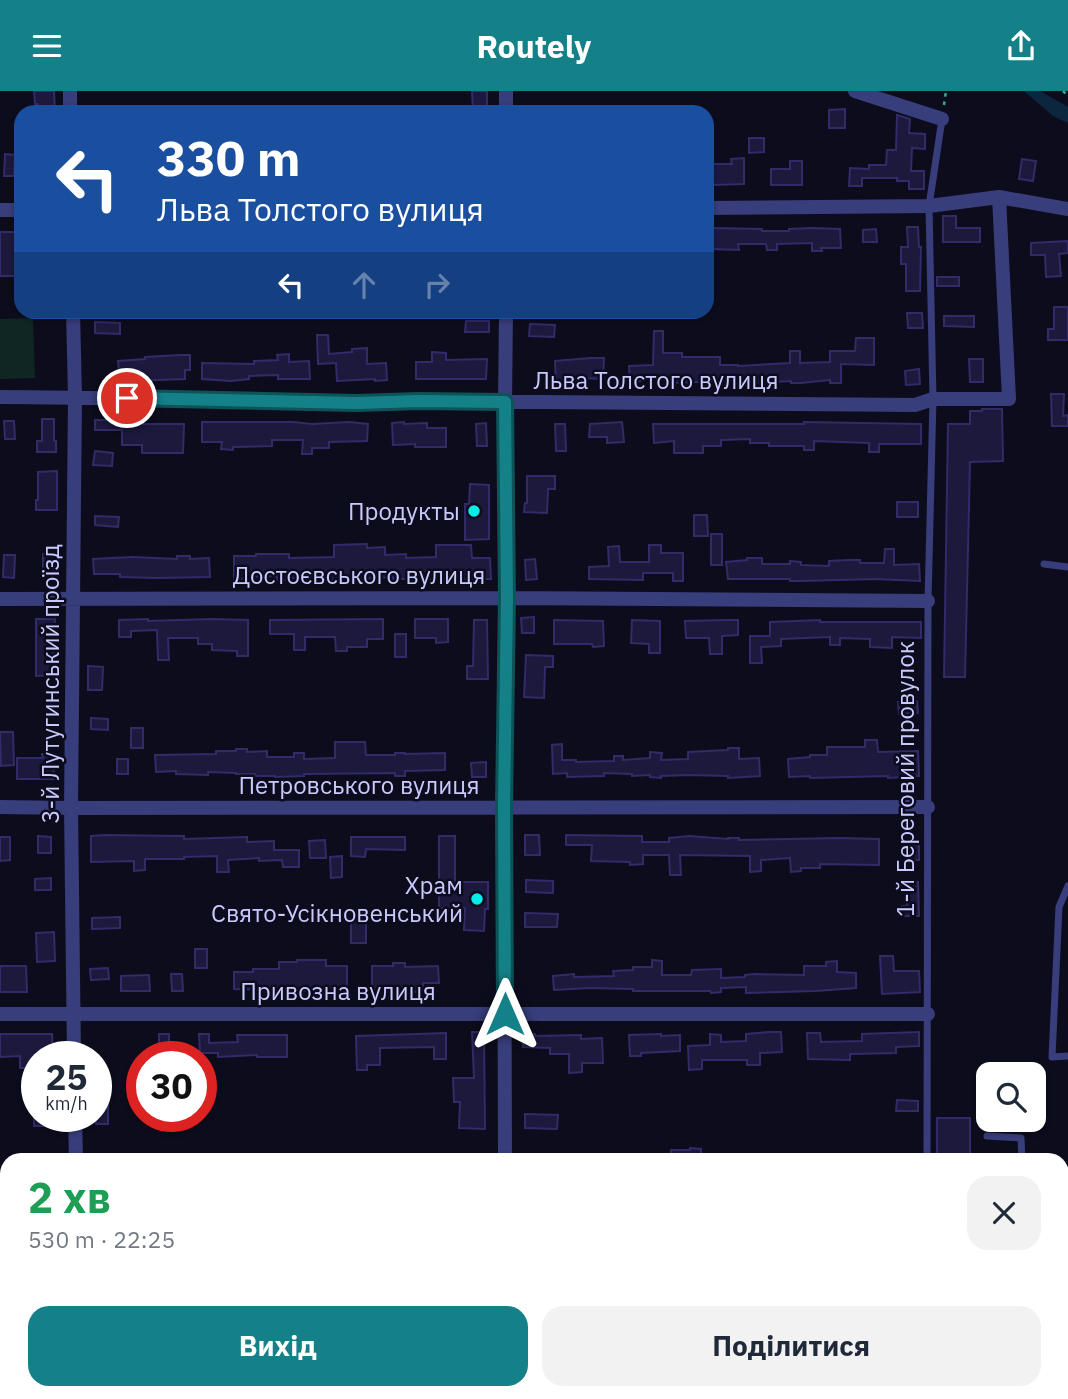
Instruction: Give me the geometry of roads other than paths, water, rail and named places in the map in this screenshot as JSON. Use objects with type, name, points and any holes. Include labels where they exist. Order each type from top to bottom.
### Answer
[{"type":"street","points":[[855,91],[942,119]]},
{"type":"street","points":[[933,399],[1009,399],[999,197]]},
{"type":"street","points":[[714,208],[929,206],[999,197],[1068,209]]},
{"type":"street","name":"3-й Лутугинський проїзд","points":[[74,319],[71,808],[74,1041]]},
{"type":"street","points":[[505,1153],[506,319]]},
{"type":"street","name":"Льва Толстого вулиця","points":[[0,397],[357,403],[419,401],[915,405],[933,399]]},
{"type":"street","name":"Достоєвського вулиця","points":[[0,599],[928,601]]},
{"type":"street","name":"Петровського вулиця","points":[[0,807],[928,807]]},
{"type":"street","name":"Привозна вулиця","points":[[0,1014],[929,1014]]},
{"type":"street","points":[[75,1132],[76,1153]]},
{"type":"lane","name":"1-й Береговий провулок","points":[[927,1153],[928,601],[933,399],[929,206],[942,119]]},
{"type":"lane","points":[[1044,564],[1068,567]]},
{"type":"lane","points":[[1068,886],[1059,907],[1052,1056],[1068,1056]]},
{"type":"lane","points":[[987,1136],[1021,1138],[1021,1153]]},
{"type":"water","points":[[1024,91],[1040,91],[1068,107],[1068,123],[1053,116]]},
{"type":"place","name":"Продукты","points":[[474,511]]},
{"type":"place","name":"Храм Свято-Усікновенський","points":[[477,899]]}]
